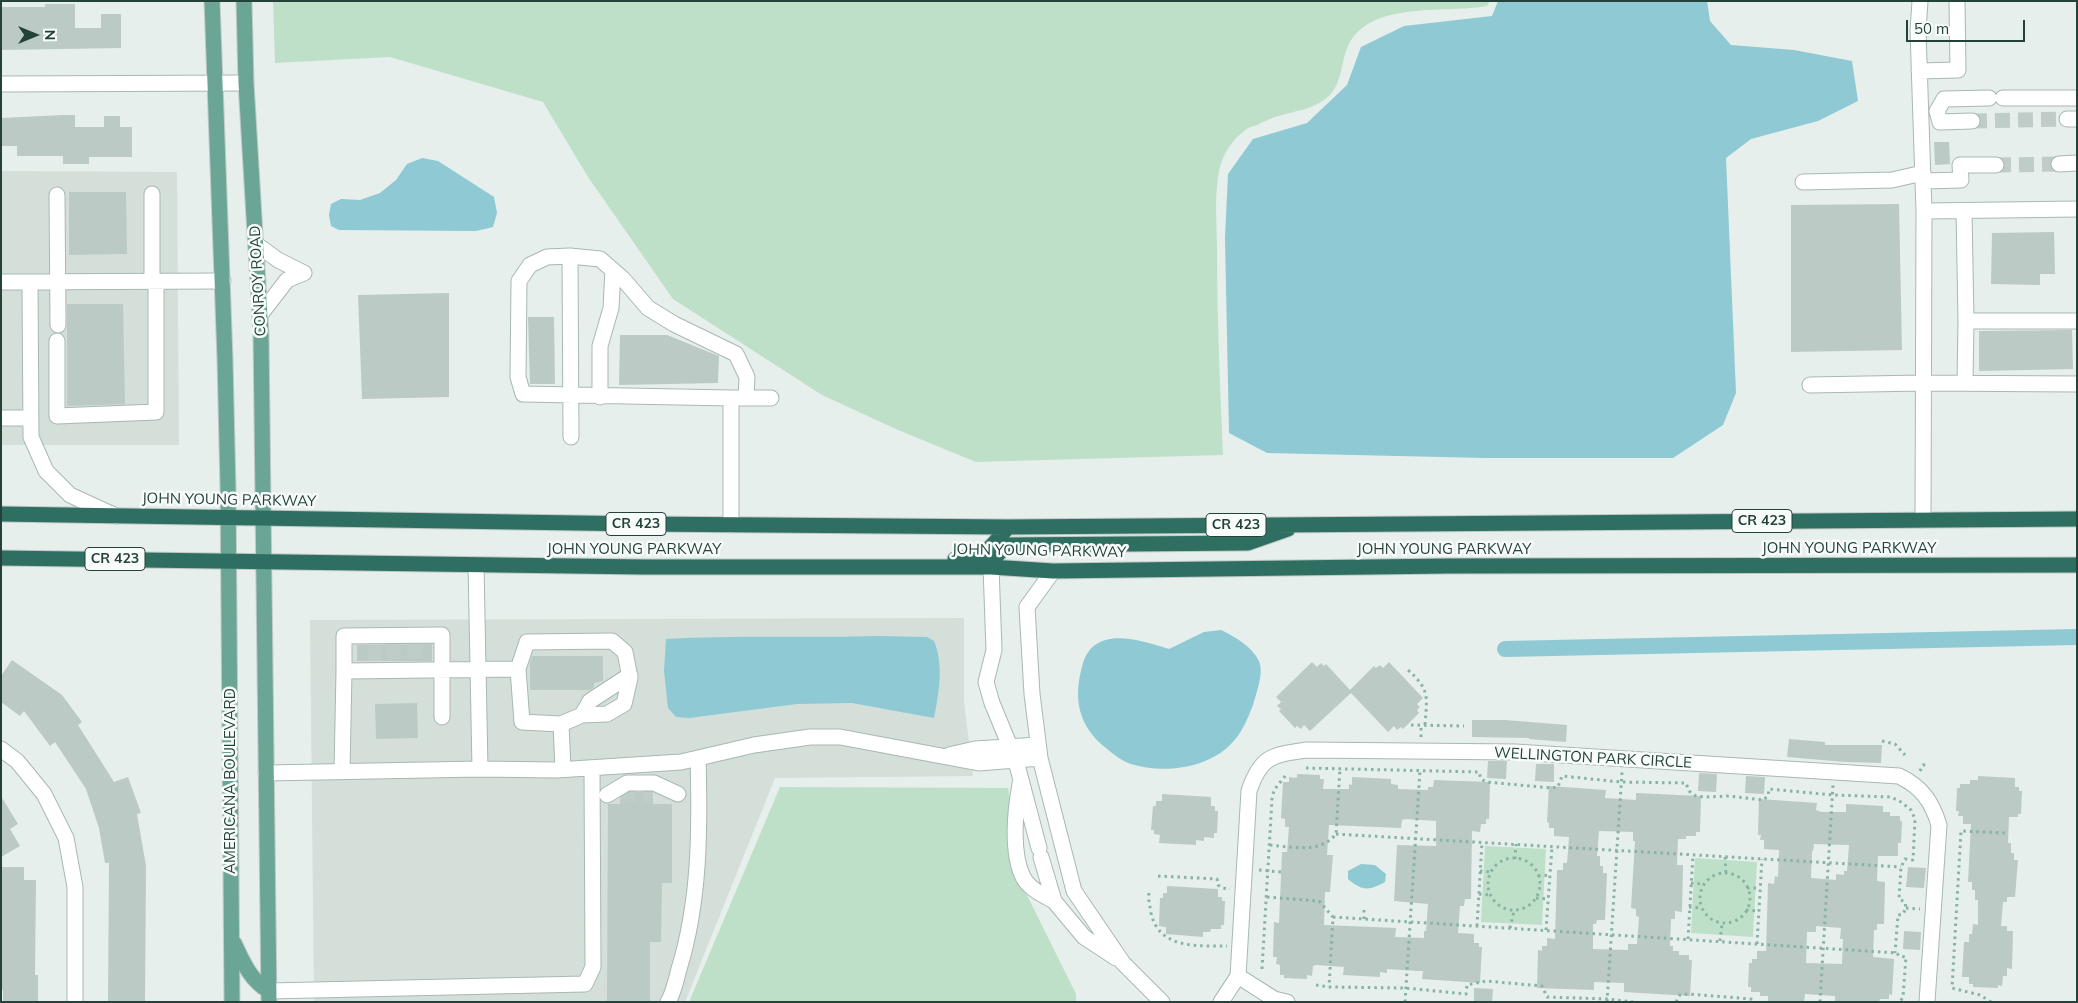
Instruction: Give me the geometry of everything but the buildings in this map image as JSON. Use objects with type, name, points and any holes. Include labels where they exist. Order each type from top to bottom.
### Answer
[{"type":"highway","name":"JOHN YOUNG PARKWAY","points":[[1,514],[731,525],[1008,527],[2077,519]]},
{"type":"highway","points":[[991,568],[998,554],[1008,545],[1248,543],[1300,525]]},
{"type":"highway","points":[[914,567],[931,561],[981,555],[1008,527]]},
{"type":"highway","name":"JOHN YOUNG PARKWAY","points":[[1,558],[476,565],[914,567],[1053,571],[1469,566],[2077,565]]},
{"type":"main road","points":[[212,1],[223,281],[229,561]]},
{"type":"main road","name":"CONROY ROAD","points":[[244,1],[246,83],[260,315],[264,562]]},
{"type":"main road","name":"AMERICANA BOULEVARD","points":[[229,561],[232,1002]]},
{"type":"main road","points":[[264,562],[269,996]]},
{"type":"main road","points":[[231,937],[247,971],[269,996]]},
{"type":"street","points":[[1920,1],[1918,31],[1924,211],[1923,520]]},
{"type":"street","points":[[1919,71],[1958,70],[1957,1]]},
{"type":"street","points":[[1,84],[246,83]]},
{"type":"street","points":[[1972,121],[1940,122],[1937,111],[1944,99],[2077,98]]},
{"type":"street","points":[[2059,164],[2077,163]]},
{"type":"street","points":[[1803,182],[1892,180],[1923,177],[1961,180],[1960,165],[1996,165]]},
{"type":"street","points":[[57,341],[57,416],[156,412],[152,194]]},
{"type":"street","points":[[57,195],[58,325]]},
{"type":"street","points":[[1924,211],[2077,209]]},
{"type":"street","points":[[1964,211],[1965,383]]},
{"type":"street","points":[[256,244],[278,260],[304,273],[287,280],[260,315]]},
{"type":"street","points":[[570,256],[571,437]]},
{"type":"street","points":[[731,525],[738,398],[747,377],[736,354],[674,324],[648,308],[623,279],[600,259],[570,256],[548,257],[530,265],[519,281],[518,377],[523,394],[600,397],[738,398],[771,398]]},
{"type":"street","points":[[600,397],[600,346],[611,308],[613,270]]},
{"type":"street","points":[[1,282],[223,281]]},
{"type":"street","points":[[30,282],[31,437],[46,471],[70,495],[116,516]]},
{"type":"street","points":[[1966,321],[2077,321]]},
{"type":"street","points":[[1810,384],[2077,384]]},
{"type":"street","points":[[1,418],[30,418]]},
{"type":"street","points":[[476,565],[480,769]]},
{"type":"street","points":[[991,568],[994,650],[986,682],[992,703],[1016,761],[1054,901]]},
{"type":"street","points":[[1053,571],[1027,607],[1032,694],[1039,752],[1069,874],[1074,891],[1123,963],[1162,1002]]},
{"type":"street","points":[[342,772],[344,636],[376,640],[415,640],[442,635],[442,717]]},
{"type":"street","points":[[612,641],[625,652],[630,674],[624,704],[607,714],[582,715],[561,724],[522,722],[518,669],[527,642],[612,641]]},
{"type":"street","points":[[344,671],[375,666],[415,666],[442,670],[518,669]]},
{"type":"street","points":[[582,715],[590,701],[630,674]]},
{"type":"street","points":[[561,724],[563,769]]},
{"type":"street","points":[[266,773],[592,768],[681,762],[754,745],[810,737],[840,737],[979,763],[1016,761],[1039,752]]},
{"type":"street","points":[[942,757],[975,749],[1009,745],[1039,752]]},
{"type":"street","points":[[1,749],[17,760],[44,794],[66,838],[75,887],[75,1002]]},
{"type":"street","name":"WELLINGTON PARK CIRCLE","points":[[1221,1002],[1238,976],[1249,791],[1255,774],[1262,763],[1280,754],[1307,750],[1342,750],[1515,752],[1899,776],[1922,791],[1933,807],[1939,826],[1927,1002]]},
{"type":"street","points":[[668,1002],[684,953],[696,895],[699,794],[698,758]]},
{"type":"street","points":[[269,996],[585,984],[593,967],[607,795],[592,768]]},
{"type":"street","points":[[1021,778],[1016,806],[1015,828],[1017,856],[1023,878],[1032,888],[1054,901],[1084,937],[1123,963]]},
{"type":"street","points":[[607,795],[627,783],[654,783],[678,794]]},
{"type":"street","points":[[653,795],[699,794]]},
{"type":"street","points":[[1049,885],[1069,874]]},
{"type":"street","points":[[1238,976],[1278,1001]]},
{"type":"path","points":[[1405,1002],[1425,692],[1422,683],[1408,670]]},
{"type":"path","points":[[1411,725],[1464,726]]},
{"type":"path","points":[[1882,741],[1892,742],[1905,755]]},
{"type":"path","points":[[1270,845],[1319,847],[1330,842],[1336,834],[1342,750]]},
{"type":"path","points":[[1607,1000],[1622,759]]},
{"type":"path","points":[[1306,768],[1479,772],[1481,779],[1486,782],[1552,788],[1558,787],[1562,776],[1621,782],[1686,783],[1689,791],[1696,796],[1729,796],[1763,800],[1768,796],[1769,789],[1833,795],[1891,797],[1911,810],[1914,819],[1913,860],[1904,859],[1901,867],[1899,899],[1904,902],[1906,908],[1904,914],[1898,915],[1895,952]]},
{"type":"path","points":[[1820,1002],[1834,772]]},
{"type":"path","points":[[1262,969],[1274,790],[1286,775]]},
{"type":"path","points":[[1991,1002],[1980,995],[1952,988],[1961,831],[2006,833]]},
{"type":"path","points":[[1336,834],[1901,867]]},
{"type":"path","points":[[1368,841],[1369,836]]},
{"type":"path","points":[[1477,926],[1482,842]]},
{"type":"path","points":[[1515,859],[1516,844]]},
{"type":"path","points":[[1546,930],[1552,847]]},
{"type":"path","points":[[1688,939],[1692,855]]},
{"type":"path","points":[[1725,856],[1726,873]]},
{"type":"path","points":[[1515,859],[1528,863],[1538,876],[1540,884],[1536,898],[1529,906],[1514,910],[1497,904],[1488,890],[1488,880],[1491,872],[1496,865],[1504,860],[1515,859]]},
{"type":"path","points":[[1757,944],[1762,859]]},
{"type":"path","points":[[1244,869],[1281,872]]},
{"type":"path","points":[[1480,871],[1491,872]]},
{"type":"path","points":[[1717,874],[1734,874],[1740,878],[1747,888],[1750,899],[1746,910],[1737,919],[1722,923],[1707,915],[1702,908],[1700,892],[1704,884],[1717,874]]},
{"type":"path","points":[[1538,876],[1550,875]]},
{"type":"path","points":[[1158,876],[1217,879],[1218,885],[1222,888],[1232,889],[1232,898]]},
{"type":"path","points":[[1691,883],[1704,884]]},
{"type":"path","points":[[1747,888],[1760,888]]},
{"type":"path","points":[[1149,893],[1148,897],[1153,922],[1162,934],[1172,941],[1191,945],[1231,946]]},
{"type":"path","points":[[1479,894],[1490,895]]},
{"type":"path","points":[[1267,897],[1319,901],[1333,917],[1329,987]]},
{"type":"path","points":[[1536,898],[1548,899]]},
{"type":"path","points":[[1689,907],[1702,908]]},
{"type":"path","points":[[1364,910],[1364,919]]},
{"type":"path","points":[[1510,928],[1514,910]]},
{"type":"path","points":[[1746,910],[1759,911]]},
{"type":"path","points":[[1333,917],[1895,952],[1898,956],[1906,957],[1903,997],[1900,1002]]},
{"type":"path","points":[[1720,941],[1722,923]]},
{"type":"path","points":[[1316,985],[1329,987],[1406,988],[1466,994],[1467,985],[1486,981],[1542,986],[1547,997],[1633,1002]]},
{"type":"path","points":[[1676,1002],[1680,995],[1688,994],[1750,999],[1755,1002]]},
{"type":"shaded area","points":[[1,171],[177,172],[179,445],[1,445]]},
{"type":"shaded area","points":[[964,618],[964,701],[973,776],[775,778],[685,1002],[314,1002],[310,620]]},
{"type":"green space","points":[[273,1],[1490,1],[1487,6],[1409,12],[1390,15],[1373,21],[1358,31],[1348,46],[1338,82],[1330,95],[1314,106],[1276,117],[1248,128],[1235,139],[1228,149],[1222,160],[1219,172],[1216,201],[1223,455],[976,462],[898,430],[822,395],[673,299],[588,177],[543,102],[390,57],[275,63]]},
{"type":"green space","points":[[780,787],[1008,788],[1022,885],[1076,994],[1076,1002],[689,1002]]},
{"type":"green space","points":[[1485,846],[1546,849],[1542,925],[1481,922]]},
{"type":"green space","points":[[1695,858],[1757,862],[1753,937],[1691,933]]},
{"type":"water","points":[[1498,1],[1707,1],[1710,21],[1731,45],[1794,50],[1852,61],[1858,101],[1818,121],[1751,139],[1726,158],[1736,393],[1723,425],[1673,458],[1485,458],[1267,453],[1229,433],[1225,238],[1228,174],[1253,139],[1307,123],[1347,85],[1361,47],[1404,26],[1492,16]]},
{"type":"water","points":[[422,158],[438,161],[494,197],[497,213],[493,227],[476,231],[339,230],[331,226],[329,215],[331,204],[341,199],[360,200],[380,193],[396,180],[407,164]]},
{"type":"water","points":[[1221,630],[1249,648],[1257,658],[1261,669],[1253,705],[1241,731],[1231,744],[1210,759],[1197,764],[1170,769],[1156,769],[1127,763],[1100,743],[1092,734],[1086,725],[1079,706],[1078,685],[1083,663],[1089,651],[1098,643],[1120,638],[1146,642],[1169,649],[1204,632]]},
{"type":"water","points":[[927,637],[934,641],[940,669],[934,718],[852,703],[797,704],[689,718],[676,717],[668,708],[664,671],[666,639]]},
{"type":"water","points":[[1361,864],[1375,865],[1386,874],[1385,882],[1370,888],[1362,888],[1353,883],[1348,879],[1348,871]]},
{"type":"waterway","points":[[1505,649],[2077,637]]},
{"type":"tunnel","points":[[1972,121],[2067,119]]},
{"type":"tunnel","points":[[1996,165],[2059,164]]},
{"type":"tunnel","points":[[375,644],[375,661]]},
{"type":"tunnel","points":[[393,644],[394,661]]},
{"type":"tunnel","points":[[415,644],[415,661]]},
{"type":"tunnel","points":[[620,795],[653,795]]}]
